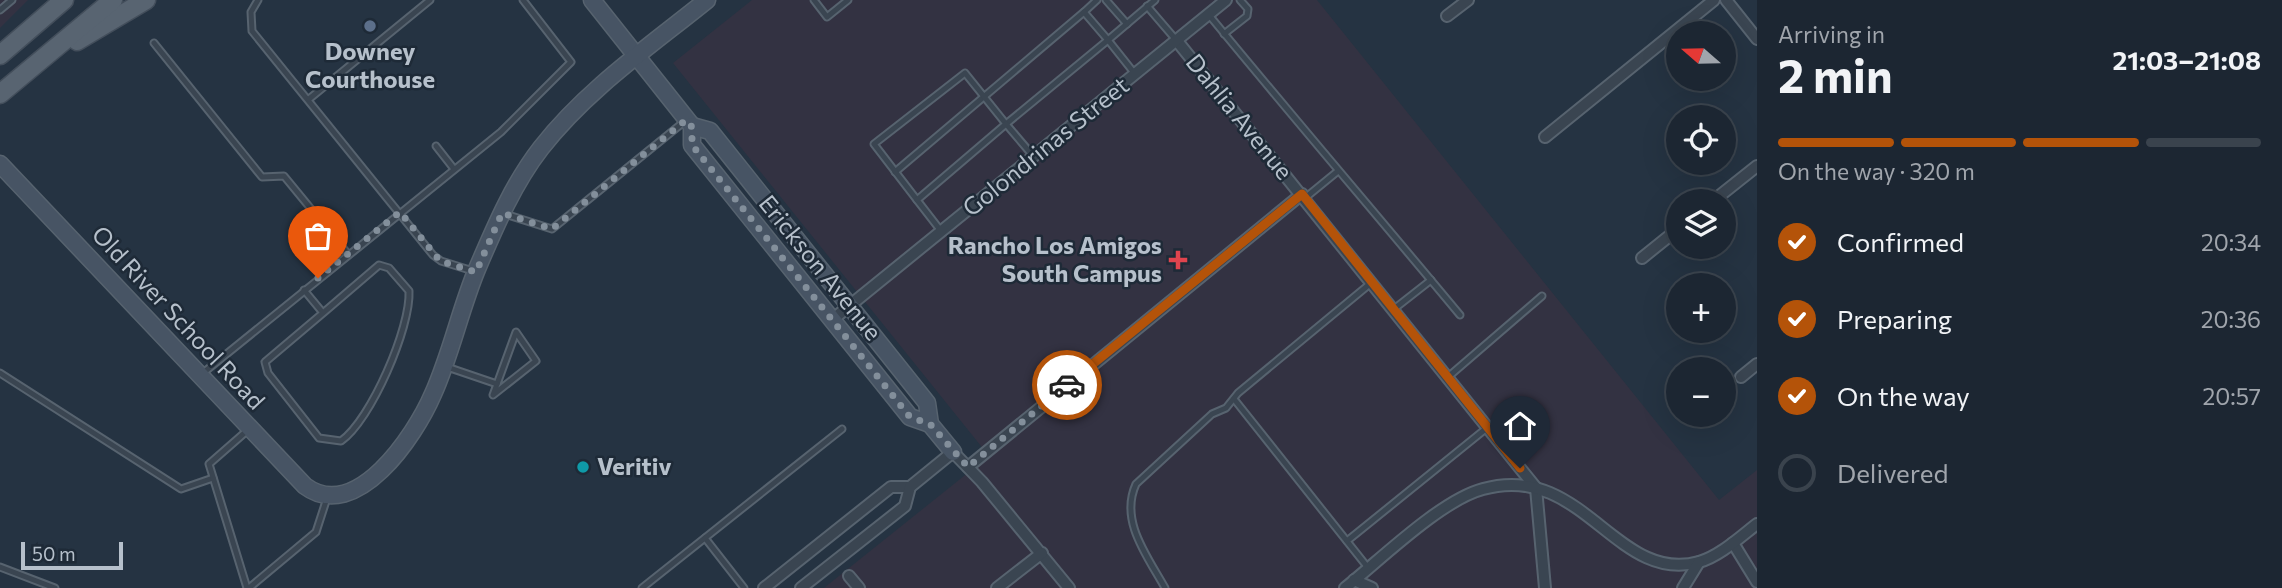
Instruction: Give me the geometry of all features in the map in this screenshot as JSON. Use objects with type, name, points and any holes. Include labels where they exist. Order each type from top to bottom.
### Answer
[{"type":"main road","points":[[23,34],[48,0]]},
{"type":"main road","points":[[0,55],[64,0]]},
{"type":"main road","points":[[0,94],[113,0]]},
{"type":"main road","points":[[29,69],[146,0]]},
{"type":"street","name":"Erickson Avenue","points":[[592,0],[689,123],[710,131],[927,404],[930,424],[1069,588]]},
{"type":"street","points":[[327,498],[356,489],[373,477],[399,450],[420,421],[444,366],[476,272],[502,213],[541,148],[568,117],[636,57],[707,0]]},
{"type":"street","name":"Golondrinas Street","points":[[832,320],[1227,0]]},
{"type":"street","points":[[1447,16],[1468,0]]},
{"type":"street","points":[[1545,136],[1714,0]]},
{"type":"street","points":[[1726,0],[1757,39]]},
{"type":"street","name":"Dahlia Avenue","points":[[1177,41],[1536,488]]},
{"type":"street","name":"Erickson Avenue","points":[[689,123],[692,145],[832,320],[910,417],[930,424]]},
{"type":"street","name":"Old River School Road","points":[[0,164],[305,486],[327,498]]},
{"type":"street","points":[[1728,189],[1757,166]]},
{"type":"street","points":[[968,467],[1303,196]]},
{"type":"street","points":[[1642,258],[1666,239]]},
{"type":"street","points":[[1741,377],[1757,364]]},
{"type":"street","points":[[801,588],[905,506],[910,487],[953,452]]},
{"type":"street","points":[[1345,588],[1462,497],[1502,485],[1536,488],[1563,497],[1644,559],[1669,564],[1699,562],[1733,543],[1757,524]]},
{"type":"street","points":[[764,588],[891,487],[910,487]]},
{"type":"street","points":[[1536,488],[1545,588]]},
{"type":"street","points":[[1733,543],[1757,582]]},
{"type":"street","points":[[997,588],[1042,553]]},
{"type":"street","points":[[1683,588],[1699,562]]},
{"type":"street","points":[[849,576],[859,588]]},
{"type":"street","points":[[1354,580],[1372,588]]},
{"type":"lane","points":[[0,10],[12,0]]},
{"type":"lane","points":[[258,0],[250,18],[252,31],[440,261],[476,272]]},
{"type":"lane","points":[[309,99],[430,0]]},
{"type":"lane","points":[[200,375],[501,132],[571,62],[523,0]]},
{"type":"lane","points":[[814,0],[827,17],[848,0]]},
{"type":"lane","points":[[895,172],[1097,0]]},
{"type":"lane","points":[[1106,0],[1127,24]]},
{"type":"lane","points":[[917,200],[1154,0]]},
{"type":"lane","points":[[1224,34],[1247,16],[1248,9],[1240,0]]},
{"type":"lane","points":[[1147,6],[1177,41]]},
{"type":"lane","points":[[1084,12],[1135,75]]},
{"type":"lane","points":[[1209,15],[1326,159],[1414,258],[1460,315]]},
{"type":"lane","points":[[154,43],[262,177],[284,176],[348,254]]},
{"type":"lane","points":[[941,231],[874,144],[965,72],[1034,157]]},
{"type":"lane","points":[[502,213],[552,229],[689,123]]},
{"type":"lane","points":[[436,146],[454,169]]},
{"type":"lane","points":[[1303,196],[1338,171]]},
{"type":"lane","points":[[379,265],[389,268],[409,291],[405,322],[388,371],[341,441],[319,438],[268,373],[265,362],[323,313],[379,265]]},
{"type":"lane","points":[[1394,309],[1431,280]]},
{"type":"lane","points":[[1165,588],[1135,535],[1131,495],[1145,475],[1212,414],[1226,408],[1238,393],[1373,282]]},
{"type":"lane","points":[[304,290],[323,313]]},
{"type":"lane","points":[[1448,377],[1542,296]]},
{"type":"lane","points":[[516,332],[536,361],[493,396],[497,384],[516,332]]},
{"type":"lane","points":[[444,366],[497,384]]},
{"type":"lane","points":[[0,373],[181,489],[213,478]]},
{"type":"lane","points":[[1234,399],[1369,569]]},
{"type":"lane","points":[[1347,541],[1488,427]]},
{"type":"lane","points":[[251,428],[209,464],[248,588],[316,532],[327,498]]},
{"type":"lane","points":[[642,588],[842,429]]},
{"type":"lane","points":[[705,538],[744,588]]},
{"type":"lane","points":[[0,567],[55,588]]},
{"type":"shaded area","points":[[0,0],[28,0],[0,28]]},
{"type":"shaded area","name":"Rancho Los Amigos South Campus","points":[[752,0],[1317,0],[1719,500],[1757,470],[1757,588],[824,588],[989,456],[673,63]]},
{"type":"way so far","points":[[318,278],[400,212],[440,261],[476,272],[502,213],[552,229],[686,120],[692,127],[692,145],[910,417],[930,424],[968,467],[1067,385]]},
{"type":"place","name":"Downey Courthouse","points":[[370,26]]},
{"type":"place","name":"Rancho Los Amigos South Campus","points":[[1178,260]]},
{"type":"place","name":"Veritiv","points":[[583,467]]},
{"type":"route","points":[[1067,385],[1302,194],[1520,468]]}]
